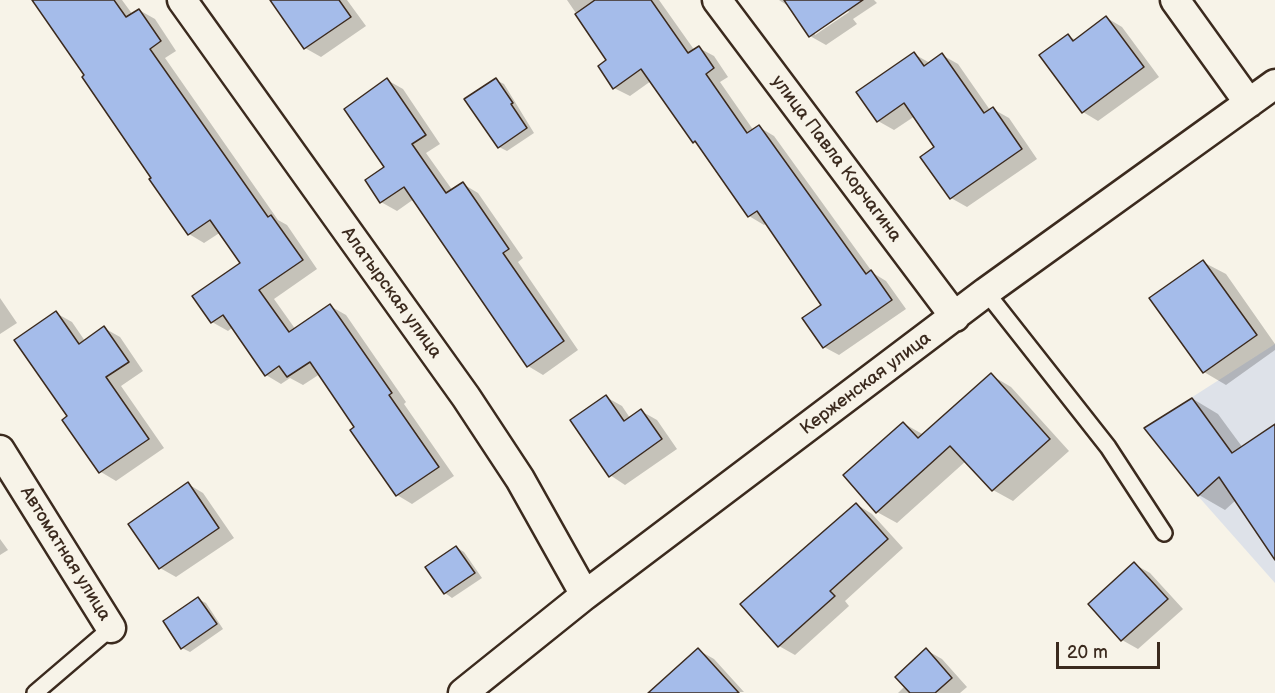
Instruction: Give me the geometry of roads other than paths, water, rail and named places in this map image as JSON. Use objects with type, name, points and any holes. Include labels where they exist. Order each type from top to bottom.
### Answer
[{"type":"street","name":"Алатырская улица","points":[[182,0],[466,397],[520,479],[585,595]]},
{"type":"street","name":"улица Павла Корчагина","points":[[717,0],[955,317]]},
{"type":"street","points":[[1175,0],[1249,103]]},
{"type":"street","name":"Керженская улица","points":[[463,693],[585,595],[987,292],[1275,84]]},
{"type":"street","name":"Автоматная улица","points":[[0,450],[111,628]]},
{"type":"lane","points":[[987,292],[1108,447],[1164,533]]},
{"type":"lane","points":[[35,693],[111,628]]}]
